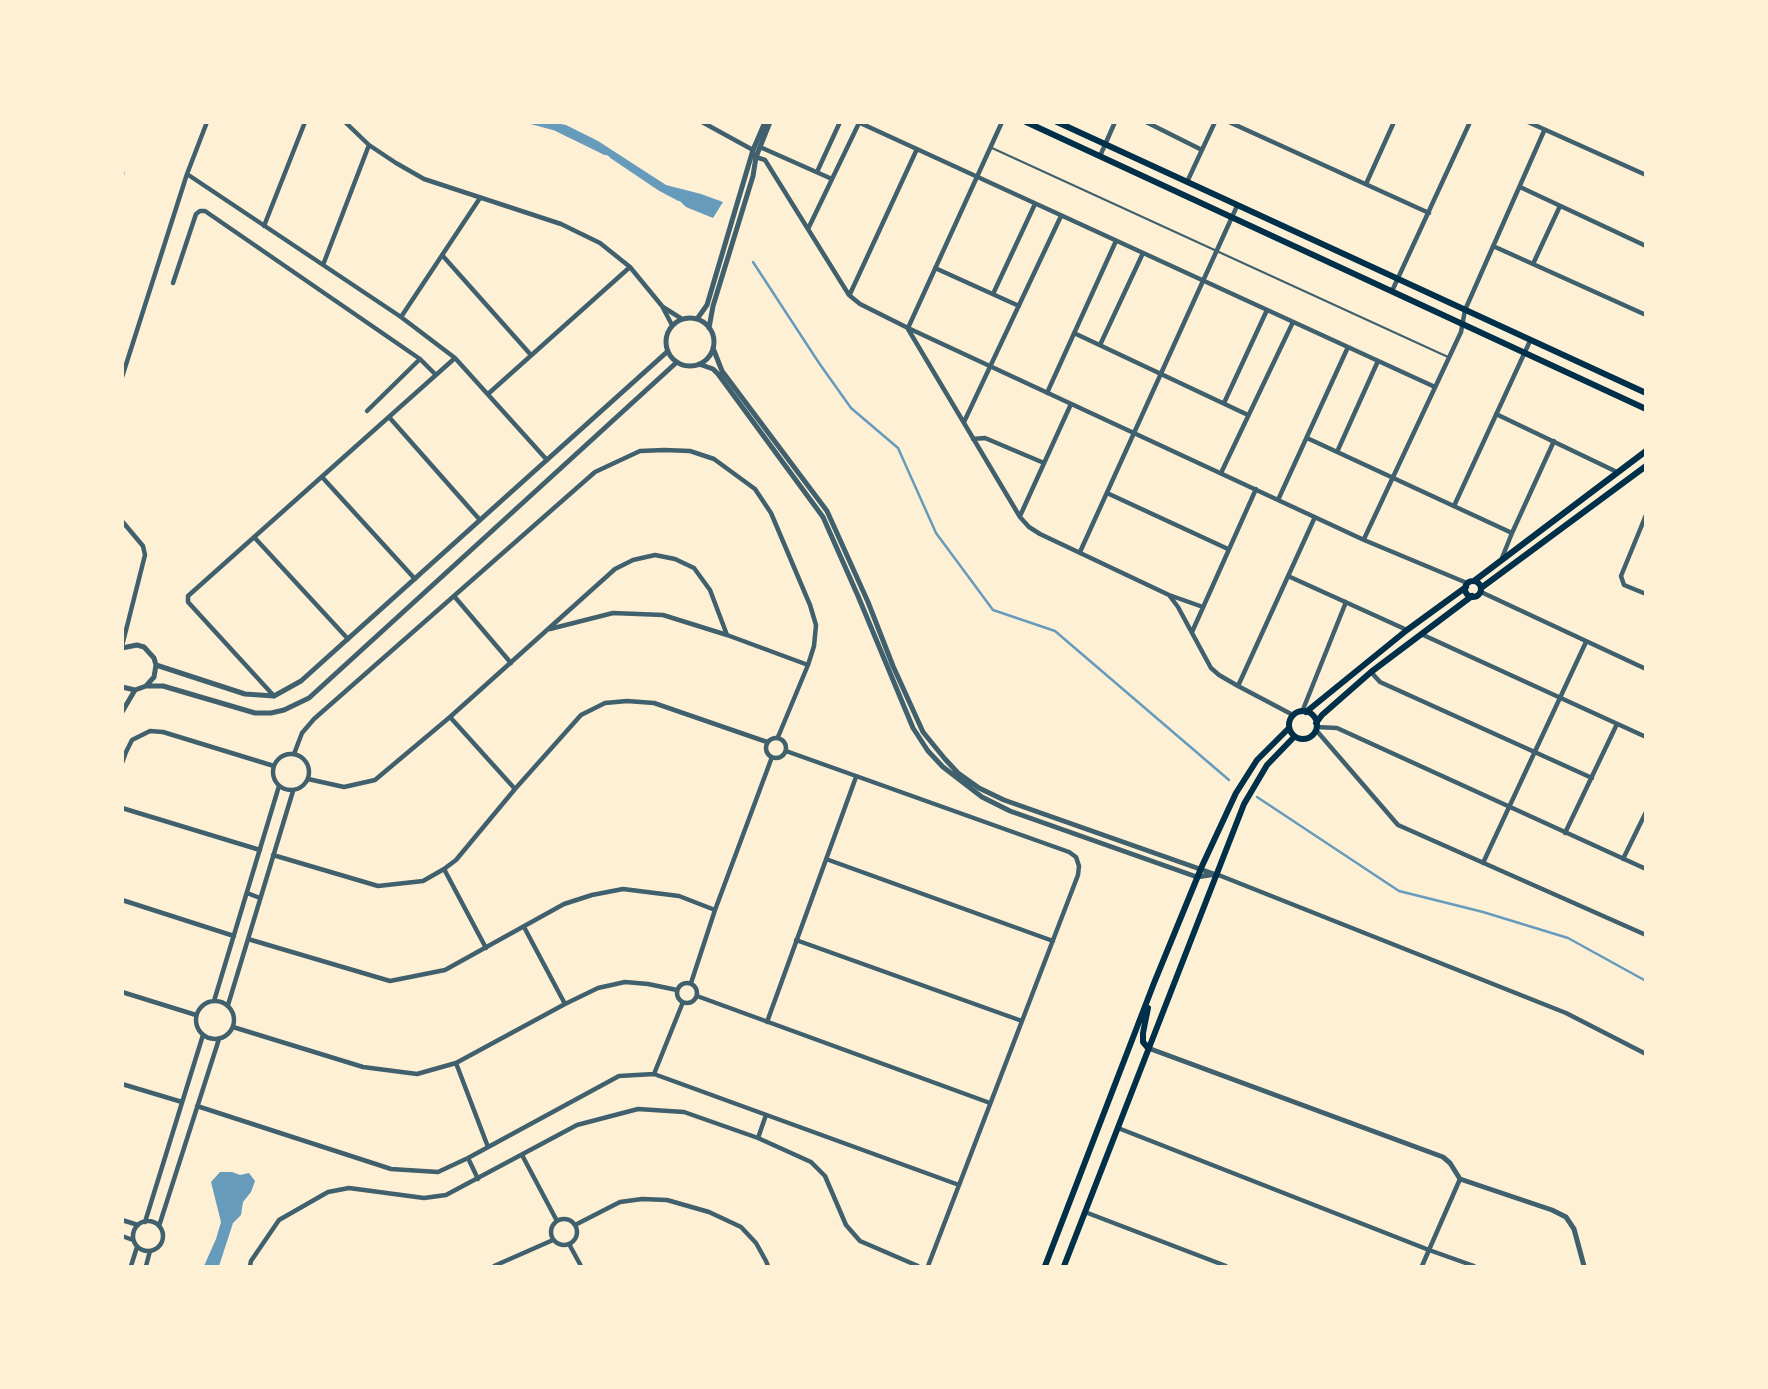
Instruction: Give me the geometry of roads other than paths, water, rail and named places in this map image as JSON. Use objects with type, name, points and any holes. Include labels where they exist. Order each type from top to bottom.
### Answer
[{"type":"main road","points":[[1026,122],[1646,409]]},
{"type":"main road","points":[[1058,122],[1646,393]]},
{"type":"main road","points":[[1646,451],[1407,630],[1304,712],[1293,715],[1289,729],[1294,737],[1300,739],[1312,735],[1322,715],[1371,672],[1472,596],[1477,596],[1481,590],[1646,466]]},
{"type":"main road","points":[[1469,584],[1479,583],[1481,590]]},
{"type":"main road","points":[[1469,584],[1467,594],[1472,596]]},
{"type":"main road","points":[[1304,712],[1311,715],[1316,727]]},
{"type":"main road","points":[[1045,1266],[1201,868],[1236,793],[1256,760],[1289,729]]},
{"type":"main road","points":[[1063,1266],[1250,792],[1267,765],[1294,737]]},
{"type":"main road","points":[[1148,1048],[1143,1042],[1143,1033],[1154,983]]},
{"type":"street","points":[[122,377],[187,174],[207,122]]},
{"type":"street","points":[[264,226],[305,122]]},
{"type":"street","points":[[345,122],[369,145],[424,179],[561,224],[600,243],[630,267],[663,306],[672,325]]},
{"type":"street","points":[[702,122],[752,150]]},
{"type":"street","points":[[696,319],[708,305],[752,150],[765,122]]},
{"type":"street","points":[[709,328],[713,306],[753,176],[756,157],[770,122]]},
{"type":"street","points":[[817,173],[840,122]]},
{"type":"street","points":[[908,328],[1002,122]]},
{"type":"street","points":[[1100,156],[1115,122]]},
{"type":"street","points":[[1146,122],[1202,150]]},
{"type":"street","points":[[1186,183],[1216,122]]},
{"type":"street","points":[[1229,122],[1429,213]]},
{"type":"street","points":[[1366,184],[1394,122]]},
{"type":"street","points":[[1392,290],[1470,122]]},
{"type":"street","points":[[1528,122],[1646,175]]},
{"type":"street","points":[[808,230],[858,123],[1435,387]]},
{"type":"street","points":[[1364,540],[1461,332],[1465,310],[1544,131]]},
{"type":"street","points":[[323,265],[369,145]]},
{"type":"street","points":[[760,146],[832,179]]},
{"type":"street","points":[[849,295],[917,149]]},
{"type":"street","points":[[756,157],[765,160],[849,295],[860,304],[1364,540],[1469,584]]},
{"type":"street","points":[[187,174],[401,317],[455,358],[547,460]]},
{"type":"street","points":[[1519,187],[1646,246]]},
{"type":"street","points":[[401,317],[480,198]]},
{"type":"street","points":[[993,295],[1035,204]]},
{"type":"street","points":[[1080,552],[1237,206]]},
{"type":"street","points":[[1533,264],[1560,206]]},
{"type":"street","points":[[173,283],[196,214],[205,211],[420,359],[436,375]]},
{"type":"street","points":[[964,423],[1061,216]]},
{"type":"street","points":[[1047,393],[1116,241]]},
{"type":"street","points":[[1493,246],[1646,315]]},
{"type":"street","points":[[1100,345],[1143,253]]},
{"type":"street","points":[[442,255],[531,355]]},
{"type":"street","points":[[488,394],[630,267]]},
{"type":"street","points":[[935,268],[1018,306]]},
{"type":"street","points":[[663,306],[682,319]]},
{"type":"street","points":[[1224,403],[1267,310]]},
{"type":"street","points":[[713,348],[709,356],[699,364],[688,366],[671,357],[666,340],[668,332],[672,325],[682,319],[696,319],[709,328],[722,371],[827,511],[923,732],[945,759],[979,788],[1004,800],[1201,868],[1566,1013],[1646,1054]]},
{"type":"street","points":[[1221,473],[1293,322]]},
{"type":"street","points":[[908,328],[1020,517],[1029,527],[1169,595],[1203,607]]},
{"type":"street","points":[[1074,332],[1248,415]]},
{"type":"street","points":[[1454,506],[1530,341]]},
{"type":"street","points":[[1278,500],[1348,347]]},
{"type":"street","points":[[156,666],[245,694],[274,696],[301,681],[668,351]]},
{"type":"street","points":[[274,696],[188,602],[188,596],[455,358]]},
{"type":"street","points":[[367,411],[420,359]]},
{"type":"street","points":[[1337,452],[1378,361]]},
{"type":"street","points":[[122,687],[135,690],[163,686],[255,713],[284,710],[309,698],[677,362]]},
{"type":"street","points":[[699,364],[718,373],[823,517],[913,728],[928,751],[943,767],[982,797],[1010,811],[1197,877],[1216,874]]},
{"type":"street","points":[[1020,517],[1071,404]]},
{"type":"street","points":[[1496,414],[1617,472]]},
{"type":"street","points":[[389,417],[480,520]]},
{"type":"street","points":[[973,439],[985,438],[1044,463]]},
{"type":"street","points":[[1307,438],[1512,533]]},
{"type":"street","points":[[1502,558],[1555,441]]},
{"type":"street","points":[[294,754],[302,733],[314,719],[595,472],[640,451],[664,450],[690,451],[714,459],[755,489],[771,513],[810,605],[816,625],[814,646],[778,737]]},
{"type":"street","points":[[322,477],[415,579]]},
{"type":"street","points":[[1192,633],[1256,489]]},
{"type":"street","points":[[1107,493],[1228,549]]},
{"type":"street","points":[[1646,515],[1621,576],[1624,585],[1646,594]]},
{"type":"street","points":[[1238,687],[1315,517]]},
{"type":"street","points":[[122,522],[143,546],[145,555],[122,647],[144,647],[154,658],[154,677],[146,687]]},
{"type":"street","points":[[254,537],[348,639]]},
{"type":"street","points":[[308,779],[344,787],[375,780],[450,717],[615,569],[633,560],[655,555],[676,559],[694,568],[710,590],[727,635]]},
{"type":"street","points":[[1288,576],[1407,630]]},
{"type":"street","points":[[1481,590],[1646,669]]},
{"type":"street","points":[[1169,595],[1211,668],[1238,687],[1293,715]]},
{"type":"street","points":[[454,596],[510,663]]},
{"type":"street","points":[[1304,712],[1346,602]]},
{"type":"street","points":[[548,630],[612,613],[663,615],[808,665]]},
{"type":"street","points":[[1421,634],[1646,737]]},
{"type":"street","points":[[1483,863],[1586,642]]},
{"type":"street","points":[[1371,672],[1380,682],[1592,778]]},
{"type":"street","points":[[122,712],[135,690]]},
{"type":"street","points":[[273,855],[378,886],[423,881],[456,860],[582,715],[605,704],[627,701],[654,703],[767,742]]},
{"type":"street","points":[[450,717],[515,789]]},
{"type":"street","points":[[1565,833],[1618,724]]},
{"type":"street","points":[[1316,727],[1337,728],[1646,869]]},
{"type":"street","points":[[1316,727],[1398,825],[1646,935]]},
{"type":"street","points":[[122,763],[132,740],[150,731],[163,732],[274,766]]},
{"type":"street","points":[[778,737],[785,742],[786,751],[781,757],[772,758],[766,751],[767,742],[778,737]]},
{"type":"street","points":[[786,751],[1069,852],[1076,857],[1079,866],[1078,875],[928,1266]]},
{"type":"street","points":[[294,754],[307,763],[309,774],[302,787],[293,791],[279,786],[274,777],[274,766],[282,757],[294,754]]},
{"type":"street","points":[[691,983],[715,910],[772,758]]},
{"type":"street","points":[[766,1022],[856,777]]},
{"type":"street","points":[[214,1001],[279,786]]},
{"type":"street","points":[[228,1005],[293,791]]},
{"type":"street","points":[[122,808],[260,850]]},
{"type":"street","points":[[1623,859],[1646,812]]},
{"type":"street","points":[[825,859],[1053,941]]},
{"type":"street","points":[[444,869],[486,948]]},
{"type":"street","points":[[248,939],[390,981],[445,970],[564,904],[592,895],[623,889],[679,896],[715,910]]},
{"type":"street","points":[[247,894],[260,898]]},
{"type":"street","points":[[122,900],[234,936]]},
{"type":"street","points":[[524,927],[565,1004]]},
{"type":"street","points":[[796,940],[1022,1021]]},
{"type":"street","points":[[233,1027],[363,1067],[417,1074],[456,1063],[598,988],[625,982],[677,990]]},
{"type":"street","points":[[683,983],[691,983],[696,987],[697,996],[691,1002],[683,1002],[678,998],[677,990],[683,983]]},
{"type":"street","points":[[122,992],[196,1015]]},
{"type":"street","points":[[697,996],[990,1103]]},
{"type":"street","points":[[214,1001],[228,1005],[234,1015],[233,1027],[228,1035],[219,1039],[207,1038],[197,1026],[196,1015],[203,1005],[214,1001]]},
{"type":"street","points":[[654,1074],[683,1002]]},
{"type":"street","points":[[145,1222],[203,1035]]},
{"type":"street","points":[[159,1226],[150,1222],[138,1225],[133,1232],[137,1247],[150,1251],[155,1250],[161,1243],[159,1226],[219,1039]]},
{"type":"street","points":[[1148,1048],[1443,1157],[1460,1179],[1552,1210],[1566,1217],[1574,1229],[1584,1266]]},
{"type":"street","points":[[456,1063],[488,1147]]},
{"type":"street","points":[[197,1106],[391,1169],[439,1172],[619,1076],[654,1074],[959,1185]]},
{"type":"street","points":[[122,1084],[182,1102]]},
{"type":"street","points":[[250,1266],[279,1220],[328,1192],[349,1188],[424,1198],[446,1195],[577,1125],[638,1109],[684,1112],[758,1138],[811,1162],[825,1176],[846,1225],[860,1241],[918,1266]]},
{"type":"street","points":[[758,1138],[766,1115]]},
{"type":"street","points":[[1118,1127],[1474,1266]]},
{"type":"street","points":[[522,1155],[557,1221]]},
{"type":"street","points":[[468,1158],[478,1179]]},
{"type":"street","points":[[1422,1266],[1460,1179]]},
{"type":"street","points":[[575,1225],[620,1202],[667,1200],[709,1212],[741,1227],[756,1243],[768,1266]]},
{"type":"street","points":[[1084,1211],[1226,1266]]},
{"type":"street","points":[[552,1240],[551,1229],[557,1221],[566,1219],[575,1225]]},
{"type":"street","points":[[122,1220],[138,1225]]},
{"type":"street","points":[[552,1240],[562,1245],[569,1244],[576,1237],[575,1225]]},
{"type":"street","points":[[122,1236],[133,1240]]},
{"type":"street","points":[[494,1266],[552,1240]]},
{"type":"street","points":[[569,1244],[581,1266]]},
{"type":"street","points":[[131,1266],[137,1247]]},
{"type":"street","points":[[146,1266],[150,1251]]},
{"type":"lane","points":[[991,147],[1449,358]]},
{"type":"water","points":[[528,123],[566,125],[598,141],[666,185],[723,202],[713,218],[686,207],[679,200],[589,145],[554,129]]},
{"type":"water","points":[[220,1172],[240,1175],[249,1173],[255,1181],[243,1202],[241,1215],[233,1223],[219,1266],[204,1266],[221,1222],[211,1182]]},
{"type":"waterway","points":[[528,122],[554,129],[605,154]]},
{"type":"waterway","points":[[611,157],[679,200]]},
{"type":"waterway","points":[[753,262],[851,408],[898,448],[936,533],[993,610],[1055,631],[1229,780]]},
{"type":"waterway","points":[[1257,797],[1399,891],[1483,912],[1568,938],[1646,981]]}]
